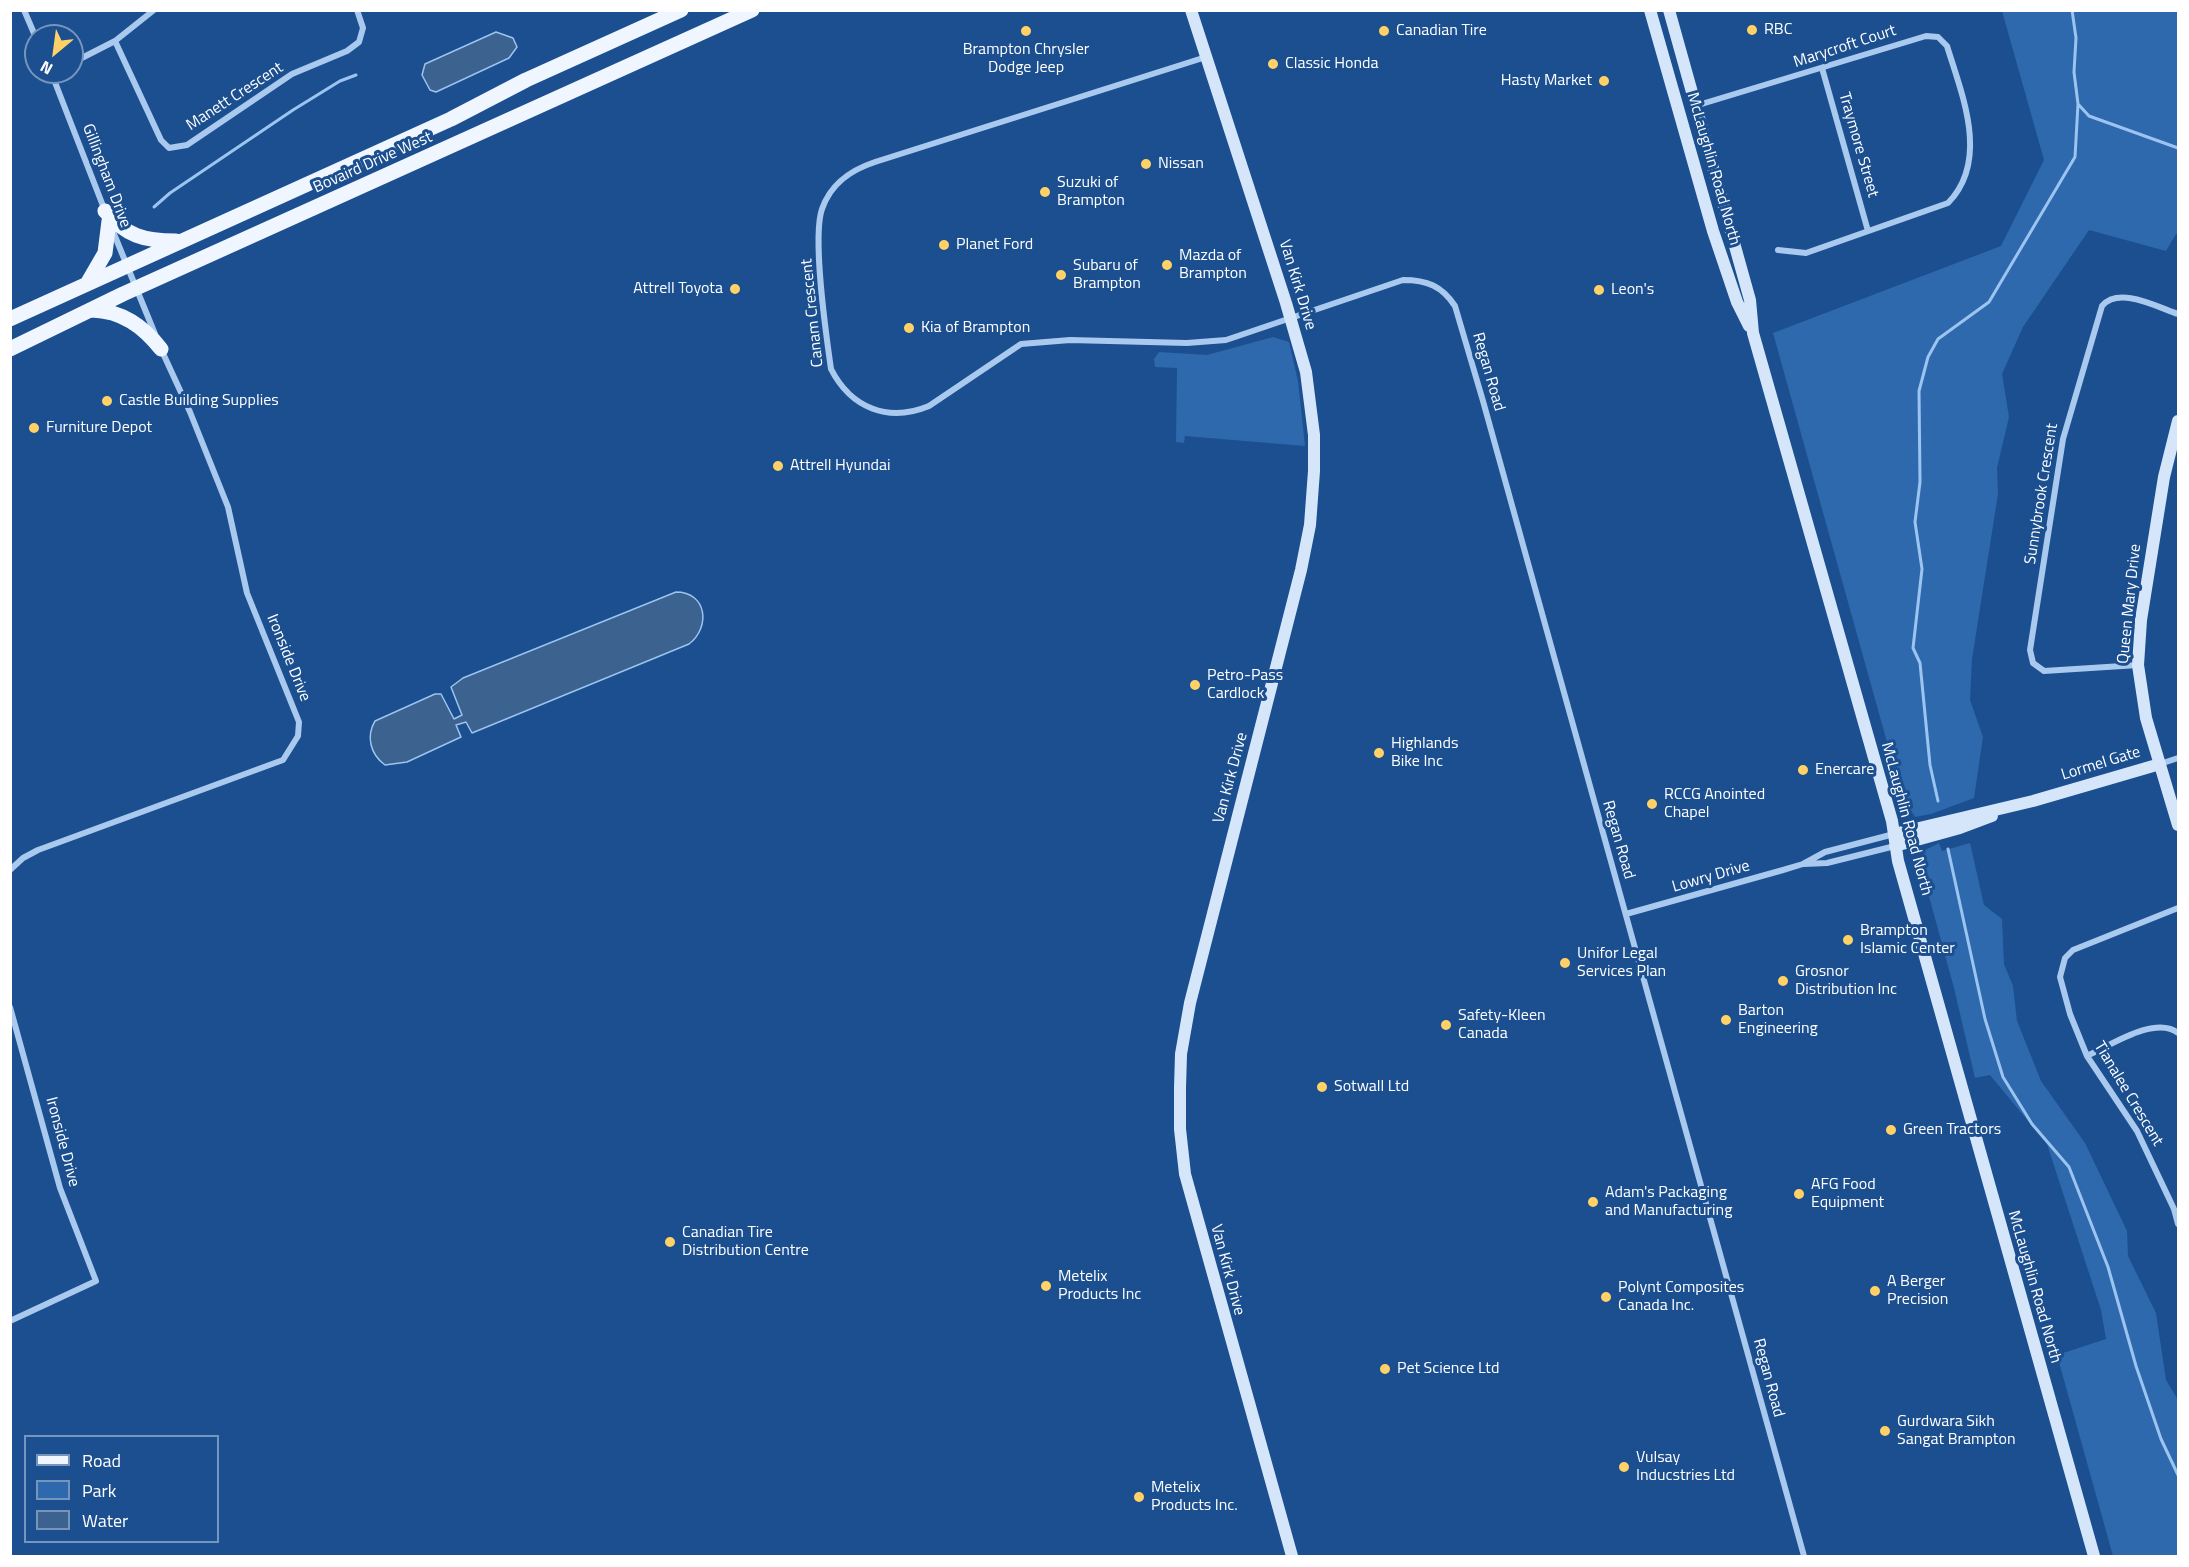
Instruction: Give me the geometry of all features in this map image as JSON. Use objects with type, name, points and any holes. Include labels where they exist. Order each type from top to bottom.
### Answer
[{"type":"main road","name":"Bovaird Drive West","points":[[10,319],[681,10]]},
{"type":"main road","name":"Bovaird Drive West","points":[[10,350],[136,289],[752,10]]},
{"type":"main road","points":[[107,216],[132,236],[150,241],[182,241]]},
{"type":"main road","points":[[86,285],[105,253],[107,216]]},
{"type":"main road","points":[[92,310],[106,310],[127,318],[148,333],[161,349]]},
{"type":"street","points":[[24,10],[30,24]]},
{"type":"street","points":[[84,57],[115,41],[154,10]]},
{"type":"street","name":"Manett Crescent","points":[[115,41],[161,140],[169,148],[187,145],[292,74],[347,51],[359,42],[363,28],[357,10]]},
{"type":"street","name":"Van Kirk Drive","points":[[1191,10],[1291,318],[1306,372],[1314,435],[1310,525],[1298,581],[1190,1003],[1181,1054],[1180,1129],[1190,1194],[1292,1557]]},
{"type":"street","name":"McLaughlin Road North","points":[[1650,10],[1713,231],[1737,302],[1753,333]]},
{"type":"street","name":"McLaughlin Road North","points":[[1668,10],[1750,300],[1753,333],[1969,1120],[2094,1557]]},
{"type":"street","name":"Marycroft Court","points":[[1695,106],[1926,36],[1938,37],[1947,46],[1971,137],[1967,168],[1954,196],[1948,202],[1806,253],[1778,250]]},
{"type":"street","name":"Canam Crescent","points":[[1207,56],[875,162],[844,176],[822,208],[819,234],[831,369],[839,385],[862,406],[889,415],[914,412],[929,406],[1021,344],[1070,340],[1187,343],[1226,340],[1291,318]]},
{"type":"street","name":"Traymore Street","points":[[1822,68],[1868,231]]},
{"type":"street","name":"Gillingham Drive","points":[[57,84],[136,289]]},
{"type":"street","name":"Regan Road","points":[[1291,318],[1403,280],[1422,280],[1438,286],[1455,306],[1804,1557]]},
{"type":"street","name":"Ironside Drive","points":[[10,870],[23,858],[38,850],[283,760],[298,736],[299,722],[248,594],[228,507],[136,289]]},
{"type":"street","name":"Sunnybrook Crescent","points":[[2138,665],[2044,671],[2033,663],[2030,650],[2063,439],[2102,306],[2107,300],[2122,297],[2178,314]]},
{"type":"street","name":"Queen Mary Drive","points":[[2178,421],[2162,485],[2141,620],[2138,665],[2144,708],[2178,825]]},
{"type":"street","name":"Lormel Gate","points":[[1894,840],[2178,758]]},
{"type":"street","name":"Lowry Drive","points":[[1626,914],[1803,864],[1825,852],[1894,840]]},
{"type":"street","name":"Lowry Drive","points":[[1803,864],[1827,863],[1894,840]]},
{"type":"street","name":"Tianalee Crescent","points":[[2178,908],[2073,950],[2065,958],[2060,977],[2070,1014],[2087,1056],[2137,1131],[2175,1209],[2178,1224]]},
{"type":"street","name":"Ironside Drive","points":[[10,1007],[60,1188],[96,1281],[10,1321]]},
{"type":"street","points":[[2087,1056],[2154,1026],[2170,1026],[2178,1033]]},
{"type":"green space","points":[[2002,11],[2178,11],[2178,234],[2166,251],[2089,230],[2023,327],[2002,374],[2009,417],[1997,468],[1998,494],[1972,659],[1970,700],[1983,737],[1974,798],[1931,814],[1915,817],[1902,796],[1773,333],[2001,246],[2044,160]]},
{"type":"green space","points":[[1273,337],[1289,342],[1298,381],[1305,446],[1185,436],[1184,443],[1176,442],[1177,368],[1155,367],[1154,359],[1159,352],[1207,355]]},
{"type":"green space","points":[[1939,843],[1942,851],[1970,843],[1984,905],[2002,919],[2004,964],[2013,986],[2017,1021],[2041,1081],[2085,1143],[2127,1231],[2128,1256],[2156,1313],[2166,1380],[2178,1400],[2178,1556],[2113,1556],[2057,1355],[2106,1339],[2101,1310],[2047,1144],[1990,1075],[1975,1078],[1954,988],[1924,878],[1923,851]]},
{"type":"water","points":[[496,32],[513,38],[517,47],[509,58],[436,92],[430,90],[422,75],[425,64]]},
{"type":"water","points":[[676,592],[694,598],[700,604],[702,612],[701,629],[689,644],[472,733],[466,722],[456,725],[461,737],[407,762],[385,765],[376,756],[370,739],[375,721],[435,694],[441,694],[454,719],[462,715],[451,687],[463,678]]},
{"type":"waterway","points":[[2072,10],[2076,38],[2074,72],[2078,104],[2089,116],[2178,148]]},
{"type":"waterway","points":[[154,207],[170,193],[293,110],[340,81],[356,75]]},
{"type":"waterway","points":[[1938,801],[1930,765],[1920,663],[1913,648],[1922,569],[1915,522],[1920,482],[1919,391],[1928,357],[1938,339],[1989,302],[2075,157],[2078,104]]},
{"type":"waterway","points":[[1948,849],[1985,1019],[2003,1077],[2032,1124],[2069,1167],[2108,1267],[2136,1366],[2161,1439],[2178,1475]]},
{"type":"place","name":"RBC","points":[[1752,30]]},
{"type":"place","name":"Brampton Chrysler Dodge Jeep","points":[[1026,31]]},
{"type":"place","name":"Canadian Tire","points":[[1384,31]]},
{"type":"place","name":"Classic Honda","points":[[1273,64]]},
{"type":"place","name":"Hasty Market","points":[[1604,81]]},
{"type":"place","name":"Nissan","points":[[1146,164]]},
{"type":"place","name":"Suzuki of Brampton","points":[[1045,192]]},
{"type":"place","name":"Planet Ford","points":[[944,245]]},
{"type":"place","name":"Mazda of Brampton","points":[[1167,265]]},
{"type":"place","name":"Subaru of Brampton","points":[[1061,275]]},
{"type":"place","name":"Attrell Toyota","points":[[735,289]]},
{"type":"place","name":"Leon's","points":[[1599,290]]},
{"type":"place","name":"Kia of Brampton","points":[[909,328]]},
{"type":"place","name":"Castle Building Supplies","points":[[107,401]]},
{"type":"place","name":"Furniture Depot","points":[[34,428]]},
{"type":"place","name":"Attrell Hyundai","points":[[778,466]]},
{"type":"place","name":"Petro-Pass Cardlock","points":[[1195,685]]},
{"type":"place","name":"Highlands Bike Inc","points":[[1379,753]]},
{"type":"place","name":"Enercare","points":[[1803,770]]},
{"type":"place","name":"RCCG Anointed Chapel","points":[[1652,804]]},
{"type":"place","name":"Brampton Islamic Center","points":[[1848,940]]},
{"type":"place","name":"Unifor Legal Services Plan","points":[[1565,963]]},
{"type":"place","name":"Grosnor Distribution Inc","points":[[1783,981]]},
{"type":"place","name":"Barton Engineering","points":[[1726,1020]]},
{"type":"place","name":"Safety-Kleen Canada","points":[[1446,1025]]},
{"type":"place","name":"Sotwall Ltd","points":[[1322,1087]]},
{"type":"place","name":"Green Tractors","points":[[1891,1130]]},
{"type":"place","name":"AFG Food Equipment","points":[[1799,1194]]},
{"type":"place","name":"Adam's Packaging and Manufacturing","points":[[1593,1202]]},
{"type":"place","name":"Canadian Tire Distribution Centre","points":[[670,1242]]},
{"type":"place","name":"Metelix Products Inc","points":[[1046,1286]]},
{"type":"place","name":"A Berger Precision","points":[[1875,1291]]},
{"type":"place","name":"Polynt Composites Canada Inc.","points":[[1606,1297]]},
{"type":"place","name":"Pet Science Ltd","points":[[1385,1369]]},
{"type":"place","name":"Gurdwara Sikh Sangat Brampton","points":[[1885,1431]]},
{"type":"place","name":"Vulsay Inducstries Ltd","points":[[1624,1467]]},
{"type":"place","name":"Metelix Products Inc.","points":[[1139,1497]]}]
